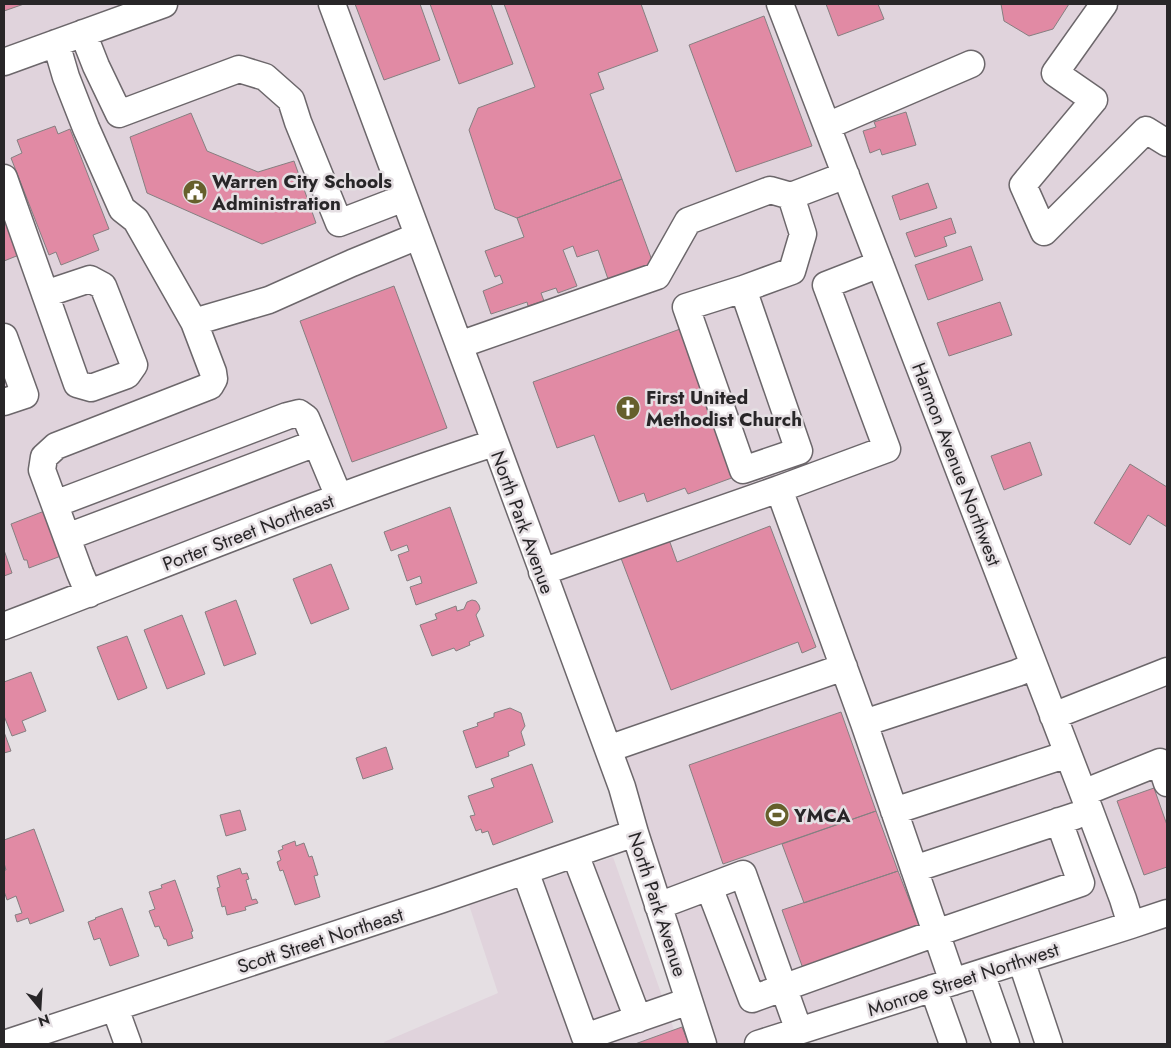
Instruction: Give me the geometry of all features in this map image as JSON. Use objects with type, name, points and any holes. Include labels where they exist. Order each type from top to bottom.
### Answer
[{"type":"street","points":[[4,62],[164,4]]},
{"type":"street","name":"North Park Avenue","points":[[332,4],[622,787],[703,1044]]},
{"type":"street","name":"Harmon Avenue Northwest","points":[[780,4],[1068,754],[1131,925]]},
{"type":"street","points":[[1104,4],[1055,73],[1094,100],[1023,185],[1044,232],[1146,130],[1167,143]]},
{"type":"street","points":[[83,33],[96,66],[119,114],[239,69],[265,76],[291,100],[339,223],[352,263]]},
{"type":"street","points":[[56,44],[66,77],[86,128],[122,209],[136,220],[194,322],[213,372],[214,380],[210,386],[56,446],[44,457],[42,470],[89,594]]},
{"type":"street","points":[[827,126],[971,64]]},
{"type":"street","points":[[459,345],[657,276],[688,221],[770,190],[790,196],[846,175]]},
{"type":"street","points":[[4,178],[45,294]]},
{"type":"street","points":[[742,289],[799,451],[743,470],[686,307],[792,271],[804,234],[790,196]]},
{"type":"street","points":[[339,223],[404,198]]},
{"type":"street","points":[[194,322],[269,300],[418,236]]},
{"type":"street","points":[[542,572],[887,449],[826,285],[880,264]]},
{"type":"street","points":[[4,337],[25,395],[4,402]]},
{"type":"street","points":[[55,504],[288,416],[300,414],[306,418],[339,497]]},
{"type":"street","points":[[67,537],[316,443]]},
{"type":"street","name":"Porter Street Northeast","points":[[4,626],[339,497],[494,443]]},
{"type":"street","points":[[778,489],[864,722],[936,933],[953,1044]]},
{"type":"street","points":[[864,722],[1034,666]]},
{"type":"street","points":[[608,749],[844,667]]},
{"type":"street","points":[[1053,716],[1167,671]]},
{"type":"street","points":[[894,811],[1068,754]]},
{"type":"street","points":[[914,869],[1058,821],[1086,802],[1160,762],[1167,783]]},
{"type":"street","points":[[709,887],[752,999],[1081,883],[1058,821]]},
{"type":"street","name":"Scott Street Northeast","points":[[4,1044],[635,833]]},
{"type":"street","points":[[576,854],[638,1019]]},
{"type":"street","points":[[525,871],[585,1037],[689,1001]]},
{"type":"street","points":[[658,906],[743,874],[799,1031]]},
{"type":"street","name":"Monroe Street Northwest","points":[[758,1044],[799,1031],[829,1034],[943,985],[1167,912]]},
{"type":"street","points":[[1021,960],[1049,1044]]},
{"type":"street","points":[[982,973],[1006,1044]]},
{"type":"street","points":[[115,1008],[128,1044]]},
{"type":"shaded area","points":[[4,4],[1167,4],[1167,913],[758,1044],[703,1044],[494,443],[4,626]]},
{"type":"shaded area","points":[[613,857],[679,1044],[385,1044],[384,1042],[498,993],[469,905]]},
{"type":"building","points":[[4,4],[24,4],[4,11]]},
{"type":"building","points":[[355,4],[420,4],[440,60],[384,80]]},
{"type":"building","points":[[430,4],[491,4],[513,64],[459,84]]},
{"type":"building","points":[[504,4],[641,4],[658,51],[598,73],[604,89],[590,94],[622,179],[517,218],[495,209],[469,130],[478,108],[535,87]]},
{"type":"building","points":[[826,4],[878,4],[884,19],[838,36]]},
{"type":"building","points":[[1001,4],[1069,4],[1053,29],[1029,36],[1004,21]]},
{"type":"building","points":[[764,16],[812,146],[736,172],[689,45]]},
{"type":"building","points":[[906,112],[916,145],[882,155],[880,149],[870,153],[863,131],[876,127],[874,122]]},
{"type":"building","points":[[191,113],[207,151],[258,172],[294,161],[316,223],[262,244],[147,193],[130,137]]},
{"type":"building","points":[[55,126],[58,134],[70,129],[109,229],[93,235],[99,250],[61,265],[56,252],[49,255],[11,158],[22,153],[17,140]]},
{"type":"building","points":[[622,179],[653,263],[608,279],[598,250],[577,257],[573,246],[563,250],[577,286],[558,293],[556,288],[541,293],[544,301],[528,306],[527,302],[491,314],[483,291],[503,283],[500,275],[495,277],[485,251],[524,237],[517,218]]},
{"type":"building","points":[[928,183],[937,208],[900,220],[892,196]]},
{"type":"building","points":[[4,214],[19,255],[4,261]]},
{"type":"building","points":[[951,218],[956,233],[944,237],[947,246],[915,257],[906,233]]},
{"type":"building","points":[[971,246],[983,280],[928,300],[915,265]]},
{"type":"building","points":[[394,286],[447,428],[352,462],[300,321]]},
{"type":"building","points":[[1000,302],[1012,335],[949,356],[937,323]]},
{"type":"building","name":"First United Methodist Church","points":[[683,328],[737,476],[688,494],[685,488],[647,502],[644,493],[619,502],[594,435],[557,448],[533,382]]},
{"type":"building","points":[[1030,442],[1042,475],[1004,490],[991,456]]},
{"type":"building","points":[[1130,464],[1167,487],[1167,527],[1148,515],[1130,545],[1094,523]]},
{"type":"building","points":[[450,507],[477,583],[416,605],[410,587],[422,583],[420,576],[407,581],[398,555],[409,551],[407,545],[391,551],[384,532]]},
{"type":"building","points":[[47,510],[61,556],[29,568],[27,560],[24,560],[11,524]]},
{"type":"building","points":[[770,526],[816,647],[802,653],[798,642],[671,690],[619,553],[667,534],[677,562]]},
{"type":"building","points":[[4,550],[12,573],[4,576]]},
{"type":"building","points":[[331,564],[349,609],[311,624],[293,579]]},
{"type":"building","points":[[236,600],[256,654],[224,666],[205,612]]},
{"type":"building","points":[[476,601],[479,605],[480,609],[476,615],[484,636],[469,642],[470,645],[456,651],[454,648],[432,656],[420,625],[437,619],[435,614],[456,606],[457,611],[464,609],[467,602]]},
{"type":"building","points":[[182,615],[205,674],[167,689],[144,630]]},
{"type":"building","points":[[127,636],[147,688],[118,700],[97,647]]},
{"type":"building","points":[[31,672],[46,711],[22,721],[26,731],[12,736],[4,716],[4,682]]},
{"type":"building","points":[[510,708],[521,713],[525,726],[521,732],[525,745],[508,752],[509,756],[476,768],[463,731],[478,726],[477,723],[494,717],[494,713]]},
{"type":"building","points":[[841,712],[876,811],[723,864],[689,765]]},
{"type":"building","points":[[4,732],[11,751],[4,753]]},
{"type":"building","points":[[386,747],[393,769],[363,779],[356,758]]},
{"type":"building","points":[[532,764],[553,822],[493,845],[488,831],[482,833],[481,829],[476,831],[470,816],[475,815],[468,796],[494,787],[491,779]]},
{"type":"building","points":[[1154,788],[1167,825],[1167,867],[1144,875],[1117,801]]},
{"type":"building","points":[[240,810],[246,830],[226,836],[220,815]]},
{"type":"building","points":[[876,811],[898,871],[804,903],[782,844]]},
{"type":"building","points":[[34,829],[64,911],[30,924],[28,918],[17,922],[15,915],[22,913],[16,896],[7,900],[4,891],[4,870],[6,870],[4,863],[4,840]]},
{"type":"building","points":[[295,841],[296,846],[304,843],[309,857],[312,856],[318,875],[314,876],[320,897],[295,905],[283,870],[280,871],[277,862],[281,860],[278,851],[283,849],[282,846]]},
{"type":"building","points":[[240,868],[242,874],[247,873],[249,879],[246,880],[252,900],[256,899],[258,903],[245,907],[246,910],[227,915],[225,906],[222,907],[217,888],[220,887],[217,876]]},
{"type":"building","points":[[898,871],[923,935],[806,977],[782,910]]},
{"type":"building","points":[[175,880],[193,931],[191,932],[193,938],[168,946],[159,926],[155,927],[149,911],[155,909],[149,892],[162,888],[161,885]]},
{"type":"building","points":[[122,908],[139,956],[110,966],[100,938],[94,940],[88,922]]},
{"type":"building","points":[[682,1027],[689,1044],[635,1044]]},
{"type":"place","name":"Warren City Schools Administration","points":[[195,192]]},
{"type":"place","name":"First United Methodist Church","points":[[628,408]]},
{"type":"place","name":"YMCA","points":[[777,815]]}]
